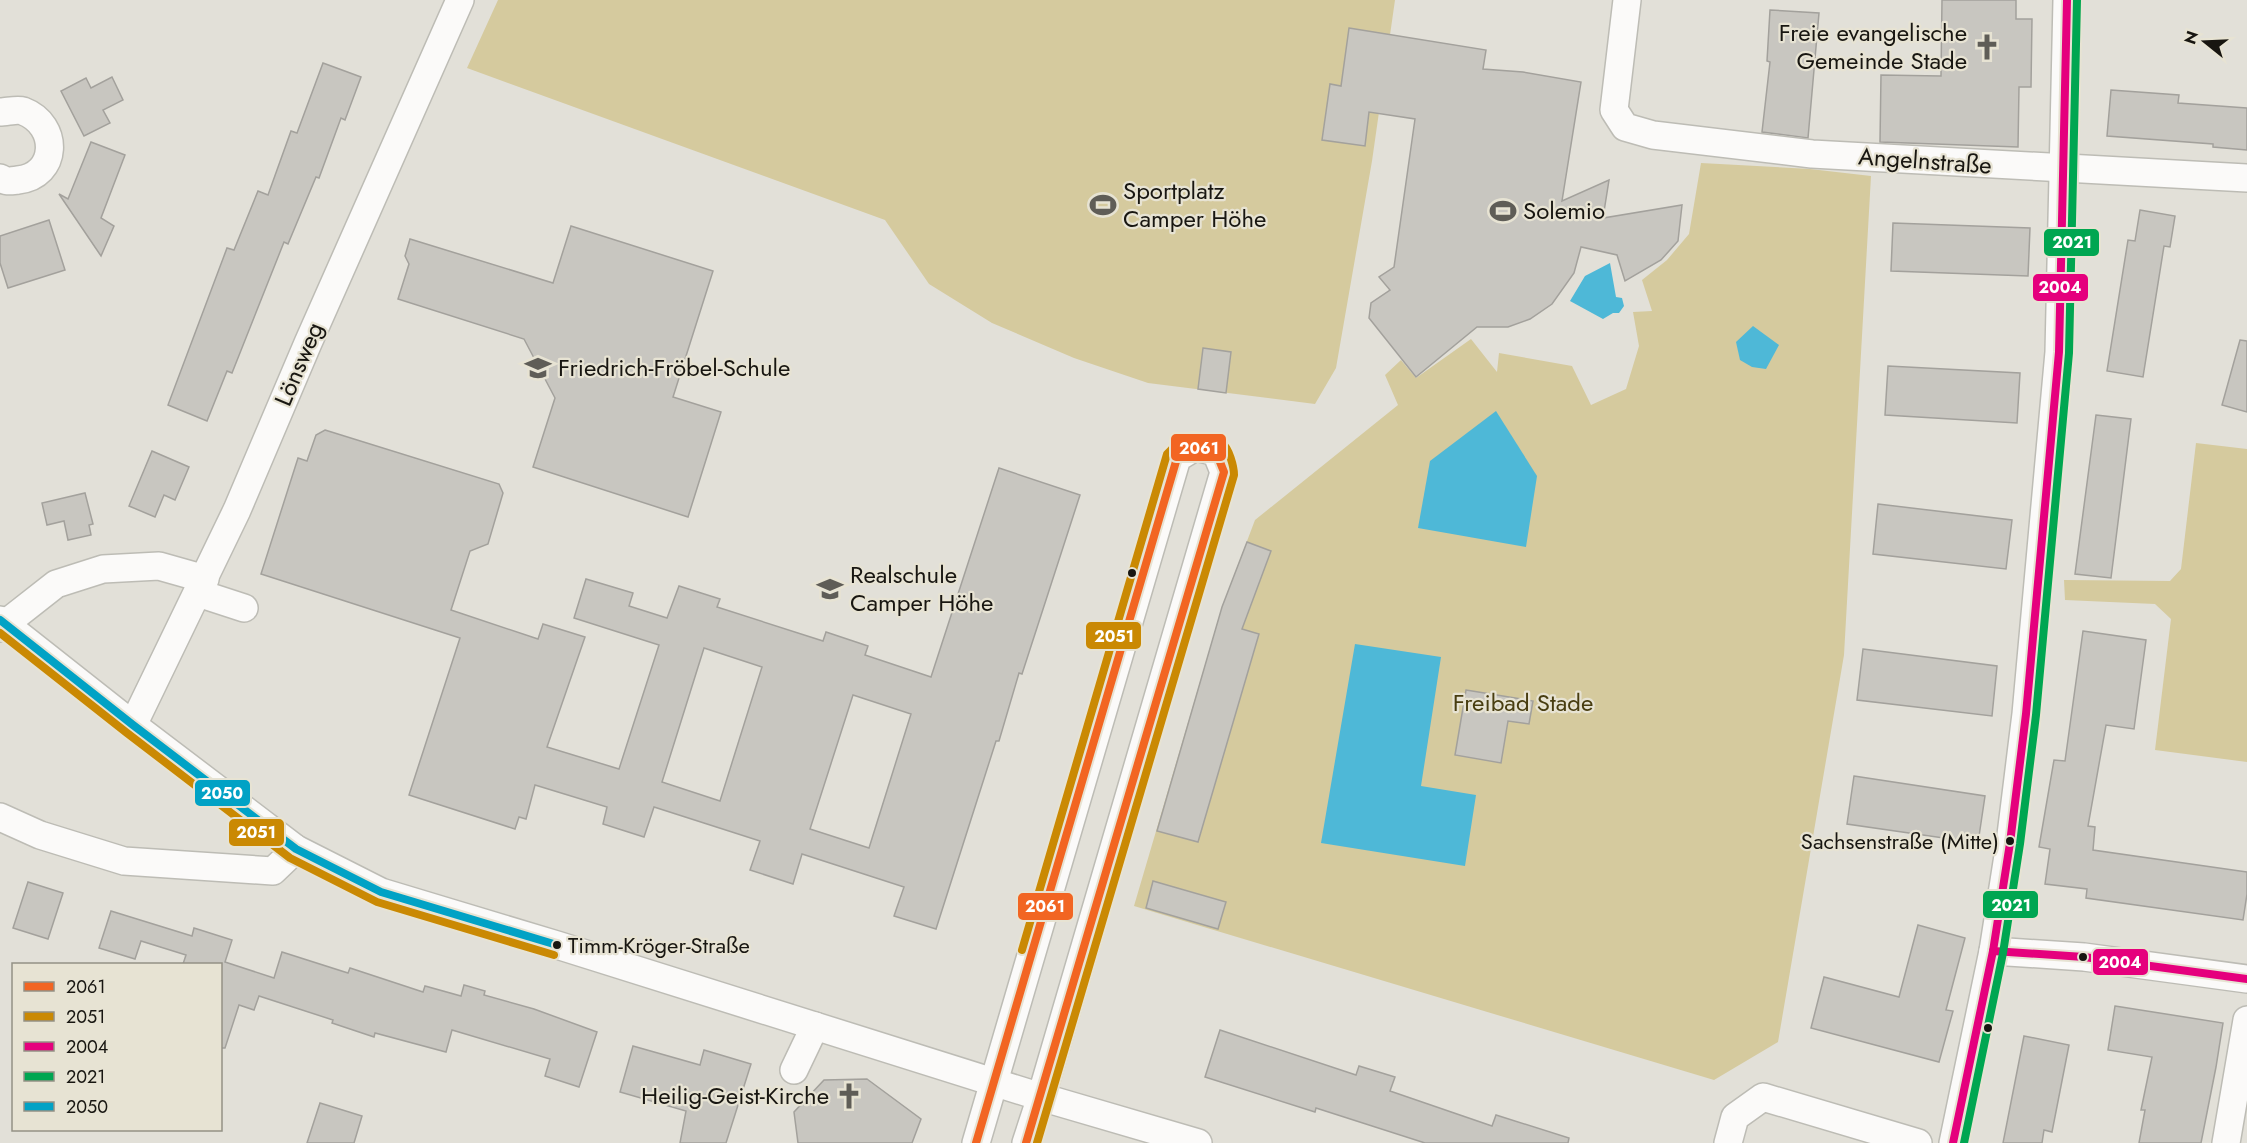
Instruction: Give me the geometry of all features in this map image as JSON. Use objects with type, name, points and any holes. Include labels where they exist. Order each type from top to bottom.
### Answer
[{"type":"street","name":"Lönsweg","points":[[133,725],[237,510],[308,343],[460,0]]},
{"type":"street","name":"Angelnstraße","points":[[1627,0],[1614,110],[1625,127],[1653,135],[1812,154],[2247,178]]},
{"type":"street","points":[[1953,1143],[1993,951],[2010,843],[2026,714],[2059,352],[2067,0]]},
{"type":"street","points":[[0,112],[21,110],[41,121],[51,143],[46,164],[30,179],[7,182],[0,178]]},
{"type":"street","points":[[976,1143],[1177,458],[1195,447],[1216,453],[1224,472],[1026,1143]]},
{"type":"street","points":[[243,608],[159,566],[103,569],[56,584],[1,624],[296,849],[381,892],[994,1083],[1198,1143]]},
{"type":"street","points":[[0,818],[40,835],[124,861],[273,871],[296,849]]},
{"type":"street","points":[[1993,951],[2084,957],[2247,979]]},
{"type":"street","points":[[2226,1143],[2247,1020]]},
{"type":"street","points":[[794,1070],[815,1026]]},
{"type":"street","points":[[1728,1143],[1735,1117],[1763,1097],[1918,1143]]},
{"type":"green space","name":"Sportplatz Camper Höhe","points":[[498,0],[1395,0],[1372,161],[1336,368],[1315,404],[1148,383],[1074,358],[992,323],[929,284],[885,220],[467,68]]},
{"type":"green space","name":"Freibad Stade","points":[[1701,163],[1810,169],[1871,176],[1844,655],[1778,1042],[1714,1080],[1134,906],[1222,607],[1255,520],[1398,405],[1385,375],[1401,360],[1416,378],[1471,339],[1497,372],[1499,353],[1572,366],[1591,405],[1626,389],[1639,346],[1633,312],[1652,311],[1642,280],[1667,260],[1689,234]]},
{"type":"green space","points":[[2196,443],[2247,449],[2247,762],[2155,750],[2171,619],[2155,604],[2065,600],[2064,580],[2170,581],[2181,569]]},
{"type":"water","points":[[1610,263],[1616,297],[1622,298],[1624,306],[1619,313],[1613,313],[1603,319],[1570,301],[1585,276]]},
{"type":"water","points":[[1753,326],[1779,345],[1766,369],[1752,367],[1740,360],[1736,342]]},
{"type":"water","points":[[1496,411],[1537,476],[1526,547],[1418,528],[1430,461]]},
{"type":"water","points":[[1355,644],[1441,657],[1421,786],[1476,795],[1465,866],[1321,843]]},
{"type":"building","name":"Freie evangelische Gemeinde Stade","points":[[1942,0],[2016,0],[2016,19],[2032,19],[2031,87],[2019,87],[2018,147],[1880,142],[1881,75],[1941,76]]},
{"type":"building","points":[[1770,10],[1819,13],[1808,138],[1762,132],[1770,62],[1767,61]]},
{"type":"building","name":"Solemio","points":[[1349,28],[1486,50],[1483,69],[1523,72],[1581,82],[1562,201],[1609,180],[1603,218],[1682,205],[1678,241],[1661,260],[1625,281],[1617,255],[1581,247],[1574,273],[1552,304],[1530,319],[1508,327],[1477,327],[1416,377],[1369,318],[1371,303],[1390,290],[1379,277],[1394,267],[1415,119],[1369,112],[1365,146],[1322,140],[1330,84],[1341,86]]},
{"type":"building","points":[[323,63],[361,77],[345,120],[341,118],[319,178],[316,177],[288,244],[284,242],[232,373],[227,371],[207,421],[168,405],[227,248],[234,250],[258,191],[268,195],[291,131],[297,133]]},
{"type":"building","points":[[112,77],[123,100],[103,110],[110,123],[84,136],[61,91],[86,78],[91,88]]},
{"type":"building","points":[[2111,90],[2179,95],[2178,103],[2247,108],[2247,150],[2213,147],[2213,144],[2107,136]]},
{"type":"building","points":[[91,142],[125,155],[101,218],[114,226],[101,256],[59,194],[68,199]]},
{"type":"building","points":[[2140,210],[2175,216],[2170,247],[2164,246],[2143,377],[2107,371],[2128,240],[2135,241]]},
{"type":"building","points":[[49,220],[65,270],[8,288],[0,263],[0,236]]},
{"type":"building","points":[[1893,223],[2030,228],[2028,276],[1891,271]]},
{"type":"building","points":[[571,226],[713,271],[673,397],[721,412],[688,517],[533,467],[555,398],[524,339],[398,299],[409,264],[405,256],[410,239],[553,283]]},
{"type":"building","points":[[2240,340],[2247,341],[2247,412],[2222,405]]},
{"type":"building","points":[[1203,348],[1231,352],[1226,393],[1198,389]]},
{"type":"building","points":[[1888,366],[2020,373],[2017,423],[1885,415]]},
{"type":"building","points":[[2096,415],[2131,419],[2111,578],[2075,574]]},
{"type":"building","points":[[325,430],[499,484],[503,493],[488,544],[470,551],[451,610],[538,639],[543,624],[585,637],[547,747],[619,769],[659,645],[574,618],[586,579],[633,593],[629,606],[667,618],[679,586],[720,599],[717,607],[823,641],[826,632],[868,646],[865,655],[931,677],[999,468],[1080,495],[1022,674],[1019,673],[999,741],[996,741],[936,929],[894,916],[904,887],[802,854],[793,884],[750,870],[760,841],[654,807],[644,837],[603,824],[607,807],[535,785],[526,819],[519,817],[515,829],[409,795],[460,638],[261,574],[298,458],[307,461],[316,435]],"holes":[[[704,648],[762,667],[720,801],[662,782]],[[853,695],[911,714],[869,848],[810,829]]]},
{"type":"building","points":[[152,451],[189,467],[175,500],[164,495],[155,517],[129,506]]},
{"type":"building","points":[[85,493],[93,524],[89,525],[91,535],[68,540],[64,521],[47,525],[42,503]]},
{"type":"building","points":[[1878,504],[2012,520],[2006,569],[1873,554]]},
{"type":"building","points":[[1247,542],[1271,551],[1242,629],[1259,634],[1198,842],[1157,831],[1222,607]]},
{"type":"building","points":[[2083,631],[2146,640],[2134,729],[2106,725],[2088,826],[2095,827],[2093,850],[2247,872],[2247,894],[2243,920],[2086,898],[2087,889],[2045,884],[2050,849],[2039,847],[2054,760],[2065,761]]},
{"type":"building","points":[[1863,649],[1997,666],[1992,716],[1857,700]]},
{"type":"building","points":[[1466,690],[1533,701],[1529,724],[1508,721],[1501,763],[1455,755]]},
{"type":"building","points":[[1854,776],[1985,796],[1978,843],[1847,824]]},
{"type":"building","points":[[1153,881],[1226,902],[1218,929],[1146,908]]},
{"type":"building","points":[[28,882],[63,893],[48,939],[13,928]]},
{"type":"building","points":[[111,911],[192,936],[194,928],[232,940],[225,962],[274,978],[282,952],[348,973],[350,968],[423,992],[425,986],[461,996],[464,985],[485,991],[484,995],[534,1009],[597,1032],[579,1087],[545,1076],[550,1059],[452,1030],[446,1052],[375,1033],[374,1037],[332,1023],[333,1020],[259,996],[254,1010],[239,1005],[225,1048],[222,1048],[222,963],[183,963],[186,955],[141,941],[135,959],[99,948]]},
{"type":"building","points":[[1918,925],[1965,938],[1946,1010],[1953,1011],[1939,1062],[1811,1028],[1824,977],[1899,997]]},
{"type":"building","points":[[2115,1006],[2223,1023],[2201,1143],[2139,1143],[2145,1110],[2141,1110],[2152,1057],[2108,1050]]},
{"type":"building","points":[[1220,1030],[1356,1075],[1359,1066],[1395,1077],[1390,1091],[1492,1126],[1496,1115],[1569,1138],[1568,1143],[1425,1143],[1316,1108],[1315,1112],[1205,1077]]},
{"type":"building","points":[[2024,1036],[2069,1045],[2052,1132],[2044,1130],[2042,1143],[2003,1143]]},
{"type":"building","points":[[633,1046],[700,1065],[704,1050],[751,1064],[726,1143],[680,1143],[686,1111],[620,1092]]},
{"type":"building","name":"Heilig-Geist-Kirche","points":[[867,1079],[921,1119],[912,1143],[798,1143],[794,1112],[824,1080]]},
{"type":"building","points":[[320,1103],[362,1116],[354,1143],[307,1143]]},
{"type":"transit line","name":"2004","points":[[1953,1143],[1993,951],[2010,843],[2026,714],[2059,352],[2067,0]]},
{"type":"transit line","name":"2021","points":[[1964,1143],[2003,953],[2020,844],[2036,715],[2069,353],[2077,0]]},
{"type":"transit line","name":"2051","points":[[1022,950],[1167,454],[1192,437],[1207,438],[1222,443],[1229,453],[1234,475],[1037,1143]]},
{"type":"transit line","name":"2061","points":[[976,1143],[1177,458],[1195,447],[1216,452],[1224,472],[1026,1143]]},
{"type":"transit line","name":"2050","points":[[0,620],[296,849],[381,892],[557,945]]},
{"type":"transit line","name":"2051","points":[[0,633],[290,858],[377,902],[554,955]]},
{"type":"transit line","name":"2004","points":[[1993,951],[2084,957],[2247,979]]},
{"type":"place","name":"Freie evangelische Gemeinde Stade","points":[[1987,47]]},
{"type":"place","name":"Sportplatz Camper Höhe","points":[[1103,205]]},
{"type":"place","name":"Solemio","points":[[1503,211]]},
{"type":"place","name":"Friedrich-Fröbel-Schule","points":[[538,368]]},
{"type":"place","name":"Realschule Camper Höhe","points":[[830,589]]},
{"type":"place","name":"Sachsenstraße (Mitte)","points":[[2010,841]]},
{"type":"place","name":"Timm-Kröger-Straße","points":[[557,945]]},
{"type":"place","name":"Heilig-Geist-Kirche","points":[[849,1096]]}]
